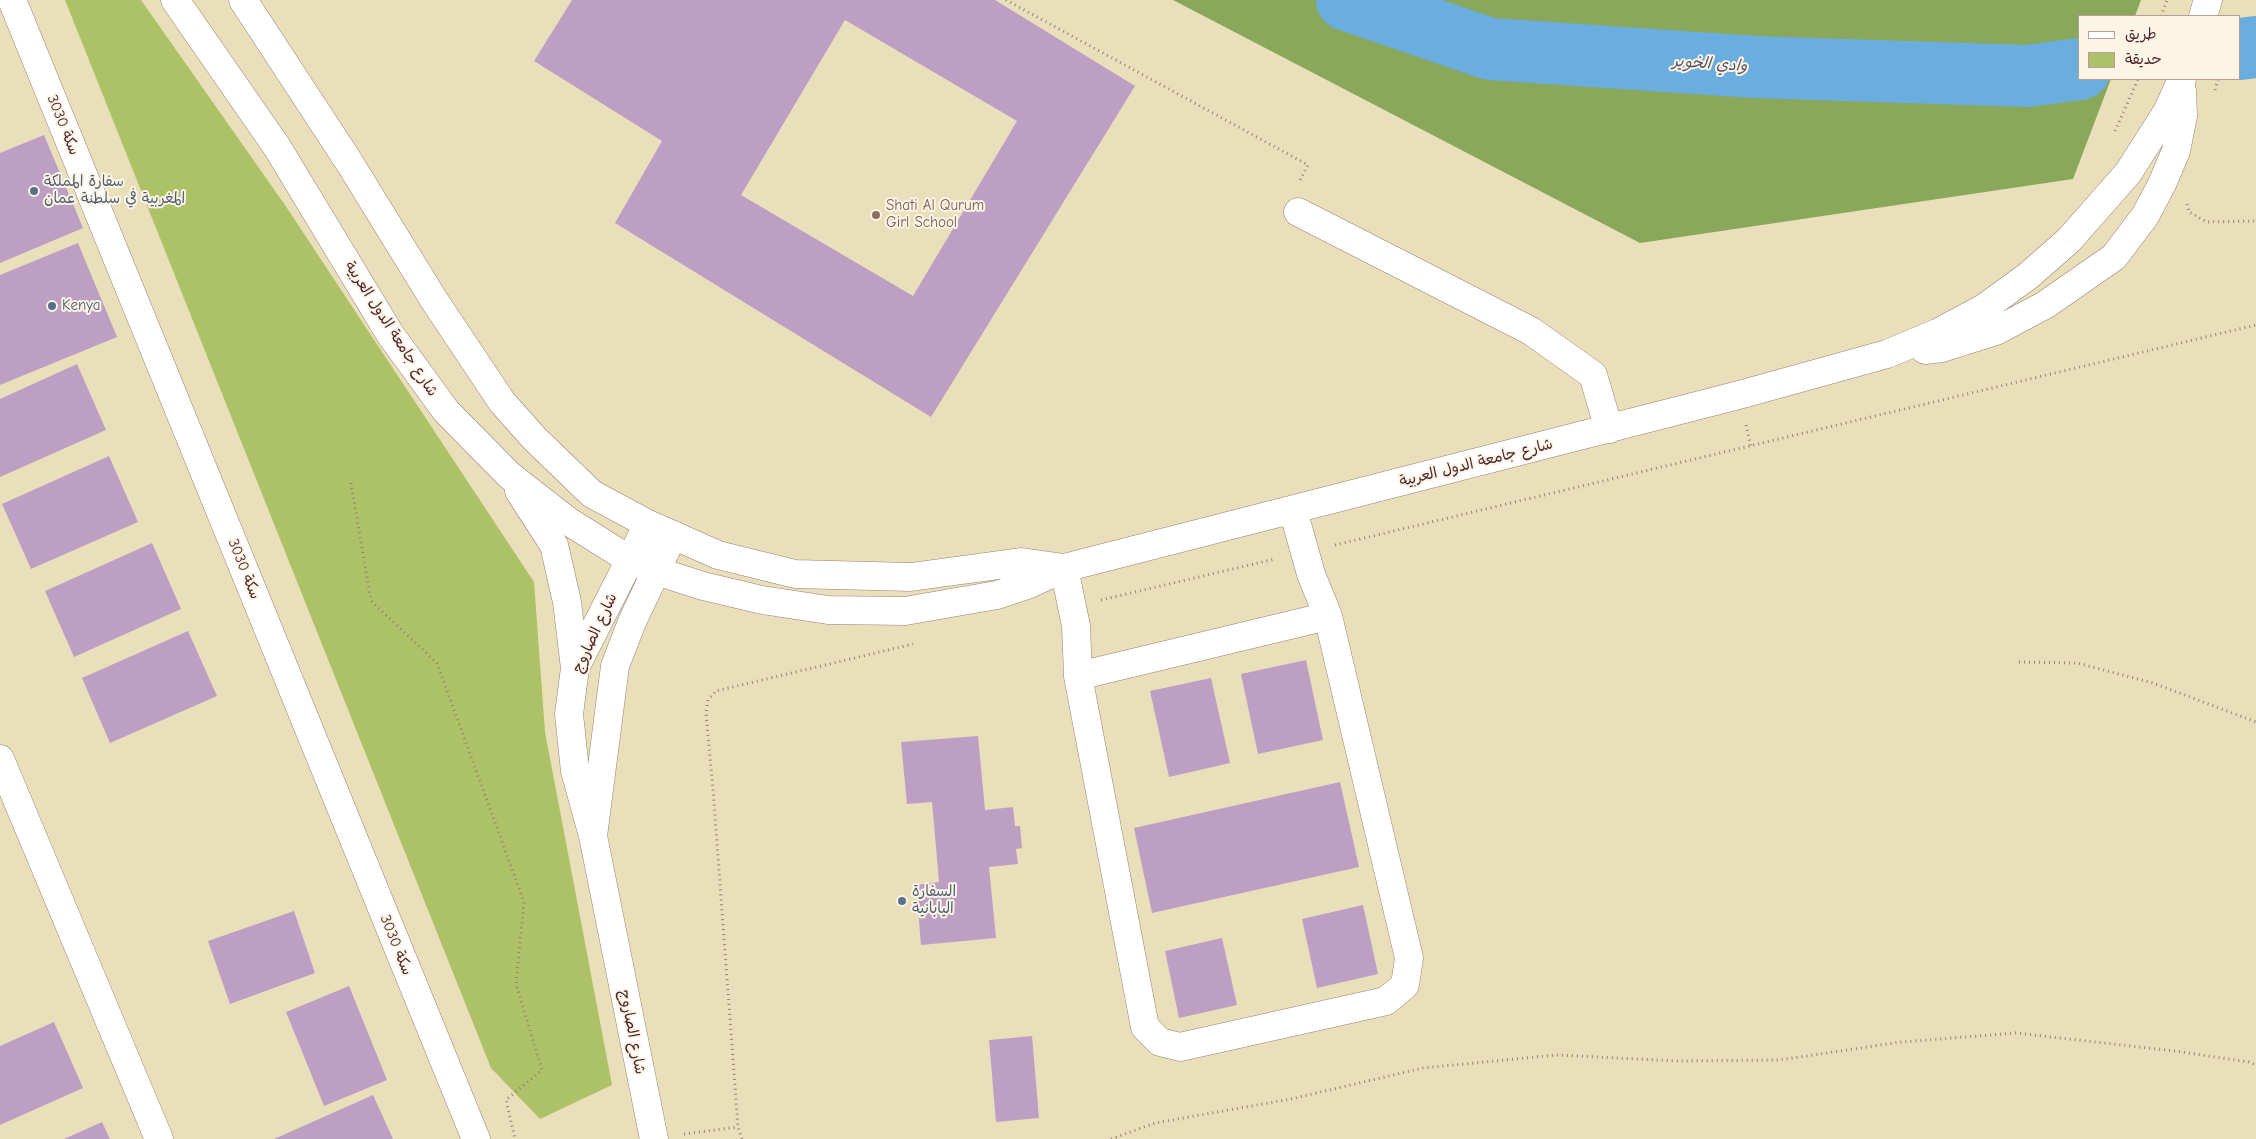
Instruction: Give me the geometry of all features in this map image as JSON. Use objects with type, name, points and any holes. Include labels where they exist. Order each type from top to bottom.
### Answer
[{"type":"street","name":"سكة 3030","points":[[12,0],[476,1139]]},
{"type":"street","name":"شارع جامعة الدول العربية","points":[[175,0],[277,147],[390,334],[446,411],[508,475],[568,521],[630,560],[656,571],[703,586],[762,600],[828,610],[905,611],[998,595],[1027,585],[1064,568],[1609,429],[1887,354],[1937,333],[1984,308],[2028,276],[2069,240],[2128,173],[2149,143],[2167,112],[2182,80]]},
{"type":"street","name":"شارع جامعة الدول العربية","points":[[242,0],[349,162],[434,300],[502,402],[535,439],[592,494],[648,524],[718,555],[795,574],[911,577],[1021,562],[1064,568]]},
{"type":"street","points":[[2203,15],[2208,0]]},
{"type":"street","name":"شارع جامعة الدول العربية","points":[[1887,354],[1942,348],[1996,331],[2045,305],[2114,257],[2145,216],[2162,184],[2176,151],[2183,116],[2182,80]]},
{"type":"street","points":[[2105,201],[2106,219],[2114,257]]},
{"type":"street","points":[[1298,212],[1531,331],[1593,375],[1609,429]]},
{"type":"street","points":[[508,475],[554,545],[567,602],[575,668]]},
{"type":"street","points":[[1064,568],[1076,626],[1078,676],[1145,1027],[1160,1042],[1180,1047],[1386,1002],[1405,985],[1409,958],[1328,616],[1310,574],[1293,510]]},
{"type":"street","name":"شارع الصاروج","points":[[648,524],[575,668],[569,714],[575,770],[593,836],[654,1139]]},
{"type":"street","name":"شارع الصاروج","points":[[593,836],[616,666],[632,622],[673,535]]},
{"type":"street","points":[[1078,676],[1328,616]]},
{"type":"street","points":[[0,759],[159,1139]]},
{"type":"path","points":[[1006,0],[1308,165],[1286,206],[1298,212]]},
{"type":"path","points":[[2161,15],[2166,0]]},
{"type":"path","points":[[2111,139],[2138,80]]},
{"type":"path","points":[[2186,198],[2189,212],[2207,222],[2256,221]]},
{"type":"path","points":[[1071,607],[1305,553],[2256,325]]},
{"type":"path","points":[[351,483],[371,601],[437,663],[524,902],[516,984],[542,1070],[506,1100],[515,1139]]},
{"type":"path","points":[[742,1139],[738,1128],[706,712],[708,700],[716,691],[919,643]]},
{"type":"path","points":[[2019,662],[2077,663],[2153,683],[2256,722]]},
{"type":"path","points":[[1111,1139],[1155,1123],[1291,1100],[1423,1068],[1556,1055],[1679,1061],[1779,1060],[1901,1042],[2016,1033],[2175,1051],[2249,1062],[2256,1065]]},
{"type":"green space","points":[[65,0],[141,0],[285,205],[534,582],[545,732],[612,1085],[540,1119],[491,1068]]},
{"type":"green space","points":[[1173,0],[2141,0],[2135,15],[2078,15],[2078,80],[2111,80],[2073,179],[1640,243]]},
{"type":"building","points":[[572,0],[995,0],[1135,86],[931,417],[615,223],[662,141],[534,61]],"holes":[[[845,20],[1017,121],[913,296],[741,195]]]},
{"type":"building","name":"سفارة المملكة المغربية في سلطنة عمان","points":[[44,135],[83,228],[0,263],[0,153]]},
{"type":"building","name":"Kenya","points":[[78,243],[117,337],[0,385],[0,275]]},
{"type":"building","points":[[77,364],[106,430],[0,477],[0,399]]},
{"type":"building","points":[[109,456],[138,522],[31,569],[2,504]]},
{"type":"building","points":[[152,543],[181,609],[74,657],[45,591]]},
{"type":"building","points":[[188,631],[217,696],[110,743],[82,678]]},
{"type":"building","points":[[1306,660],[1323,740],[1258,754],[1241,674]]},
{"type":"building","points":[[1211,678],[1230,763],[1169,777],[1150,691]]},
{"type":"building","points":[[978,736],[985,810],[1013,807],[1015,826],[1020,826],[1022,848],[1016,849],[1018,864],[989,867],[996,938],[921,945],[916,885],[939,882],[932,802],[907,804],[901,742]]},
{"type":"building","points":[[1340,782],[1359,867],[1152,913],[1134,828]]},
{"type":"building","points":[[1363,905],[1378,974],[1317,988],[1302,919]]},
{"type":"building","points":[[294,911],[315,973],[230,1004],[208,941]]},
{"type":"building","points":[[1222,938],[1237,1005],[1179,1018],[1165,951]]},
{"type":"building","points":[[349,986],[387,1080],[324,1106],[286,1012]]},
{"type":"building","points":[[54,1022],[83,1088],[0,1125],[0,1046]]},
{"type":"building","points":[[1032,1036],[1039,1118],[996,1122],[989,1040]]},
{"type":"building","points":[[373,1095],[393,1139],[274,1139]]},
{"type":"building","points":[[102,1122],[110,1139],[64,1139]]},
{"type":"waterway","name":"وادي الخوير","points":[[1347,0],[1490,49],[1755,67],[2027,76],[2078,69]]},
{"type":"waterway","name":"وادي الخوير","points":[[2241,49],[2256,47]]},
{"type":"place","name":"سفارة المملكة المغربية في سلطنة عمان","points":[[34,191]]},
{"type":"place","name":"Shati Al Qurum Girl School","points":[[876,215]]},
{"type":"place","name":"Kenya","points":[[52,306]]},
{"type":"place","name":"السفارة اليابانية","points":[[902,901]]}]
